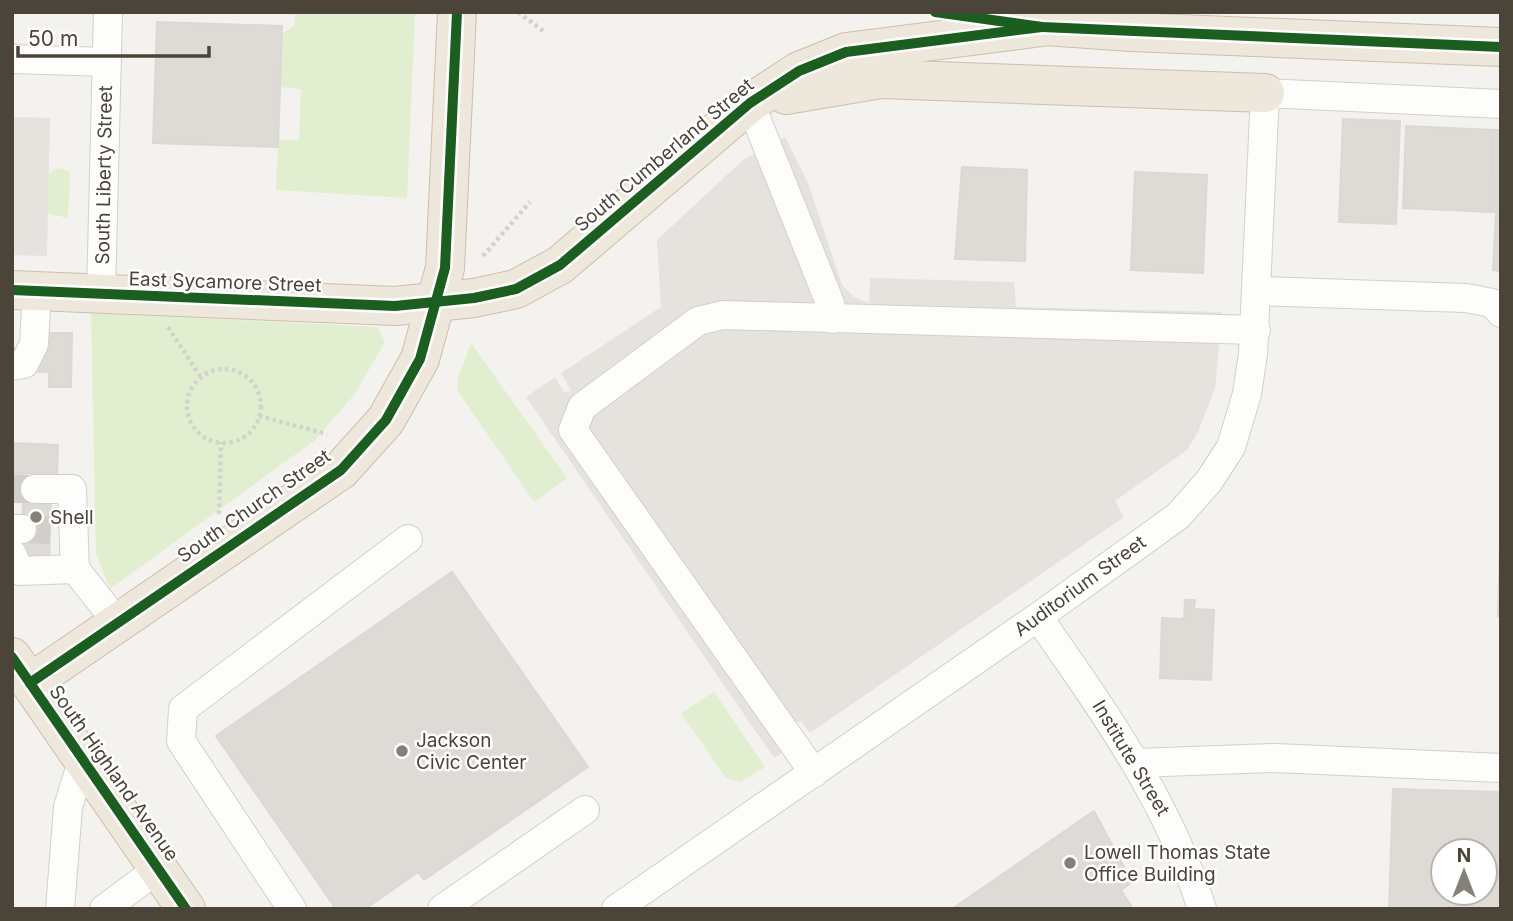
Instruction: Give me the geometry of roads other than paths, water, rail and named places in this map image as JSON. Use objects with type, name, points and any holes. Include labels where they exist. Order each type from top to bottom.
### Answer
[{"type":"highway","name":"South Church Street","points":[[21,670],[117,622],[341,470],[386,420],[420,359],[437,303],[447,252],[457,12]]},
{"type":"highway","points":[[935,12],[1042,27],[1501,47]]},
{"type":"highway","name":"South Cumberland Street","points":[[437,303],[516,289],[560,265],[750,103],[799,71],[846,52],[1042,27]]},
{"type":"highway","points":[[750,103],[825,86],[881,79],[1265,93]]},
{"type":"highway","name":"East Sycamore Street","points":[[25,290],[396,306],[437,303]]},
{"type":"highway","name":"South Highland Avenue","points":[[21,670],[186,909]]},
{"type":"street","name":"South Liberty Street","points":[[101,295],[108,12]]},
{"type":"street","points":[[12,59],[107,62]]},
{"type":"street","points":[[1265,93],[1501,104]]},
{"type":"street","name":"Auditorium Street","points":[[616,909],[1038,617],[1178,516],[1209,481],[1231,447],[1247,394],[1259,291],[1265,93]]},
{"type":"street","points":[[750,103],[830,303],[833,319]]},
{"type":"street","points":[[12,366],[24,364],[34,344],[25,290]]},
{"type":"street","points":[[1259,291],[1466,298],[1492,303],[1501,313]]},
{"type":"street","points":[[814,773],[573,430],[582,407],[698,321],[723,315],[1256,330]]},
{"type":"street","points":[[35,489],[72,489],[62,531],[75,569],[117,622]]},
{"type":"street","points":[[15,537],[20,571],[75,569]]},
{"type":"street","points":[[292,909],[181,741],[183,709],[408,540]]},
{"type":"street","name":"Institute Street","points":[[1038,617],[1137,763],[1167,817],[1202,909]]},
{"type":"street","points":[[1137,763],[1275,758],[1501,768]]},
{"type":"street","points":[[60,909],[68,807],[83,759]]},
{"type":"street","points":[[442,909],[585,810]]},
{"type":"street","points":[[104,909],[158,869]]},
{"type":"tunnel","points":[[12,489],[35,489]]},
{"type":"tunnel","points":[[22,529],[50,530]]},
{"type":"place","name":"Shell","points":[[36,517]]},
{"type":"place","name":"Jackson Civic Center","points":[[402,751]]},
{"type":"place","name":"Lowell Thomas State Office Building","points":[[1070,863]]}]
